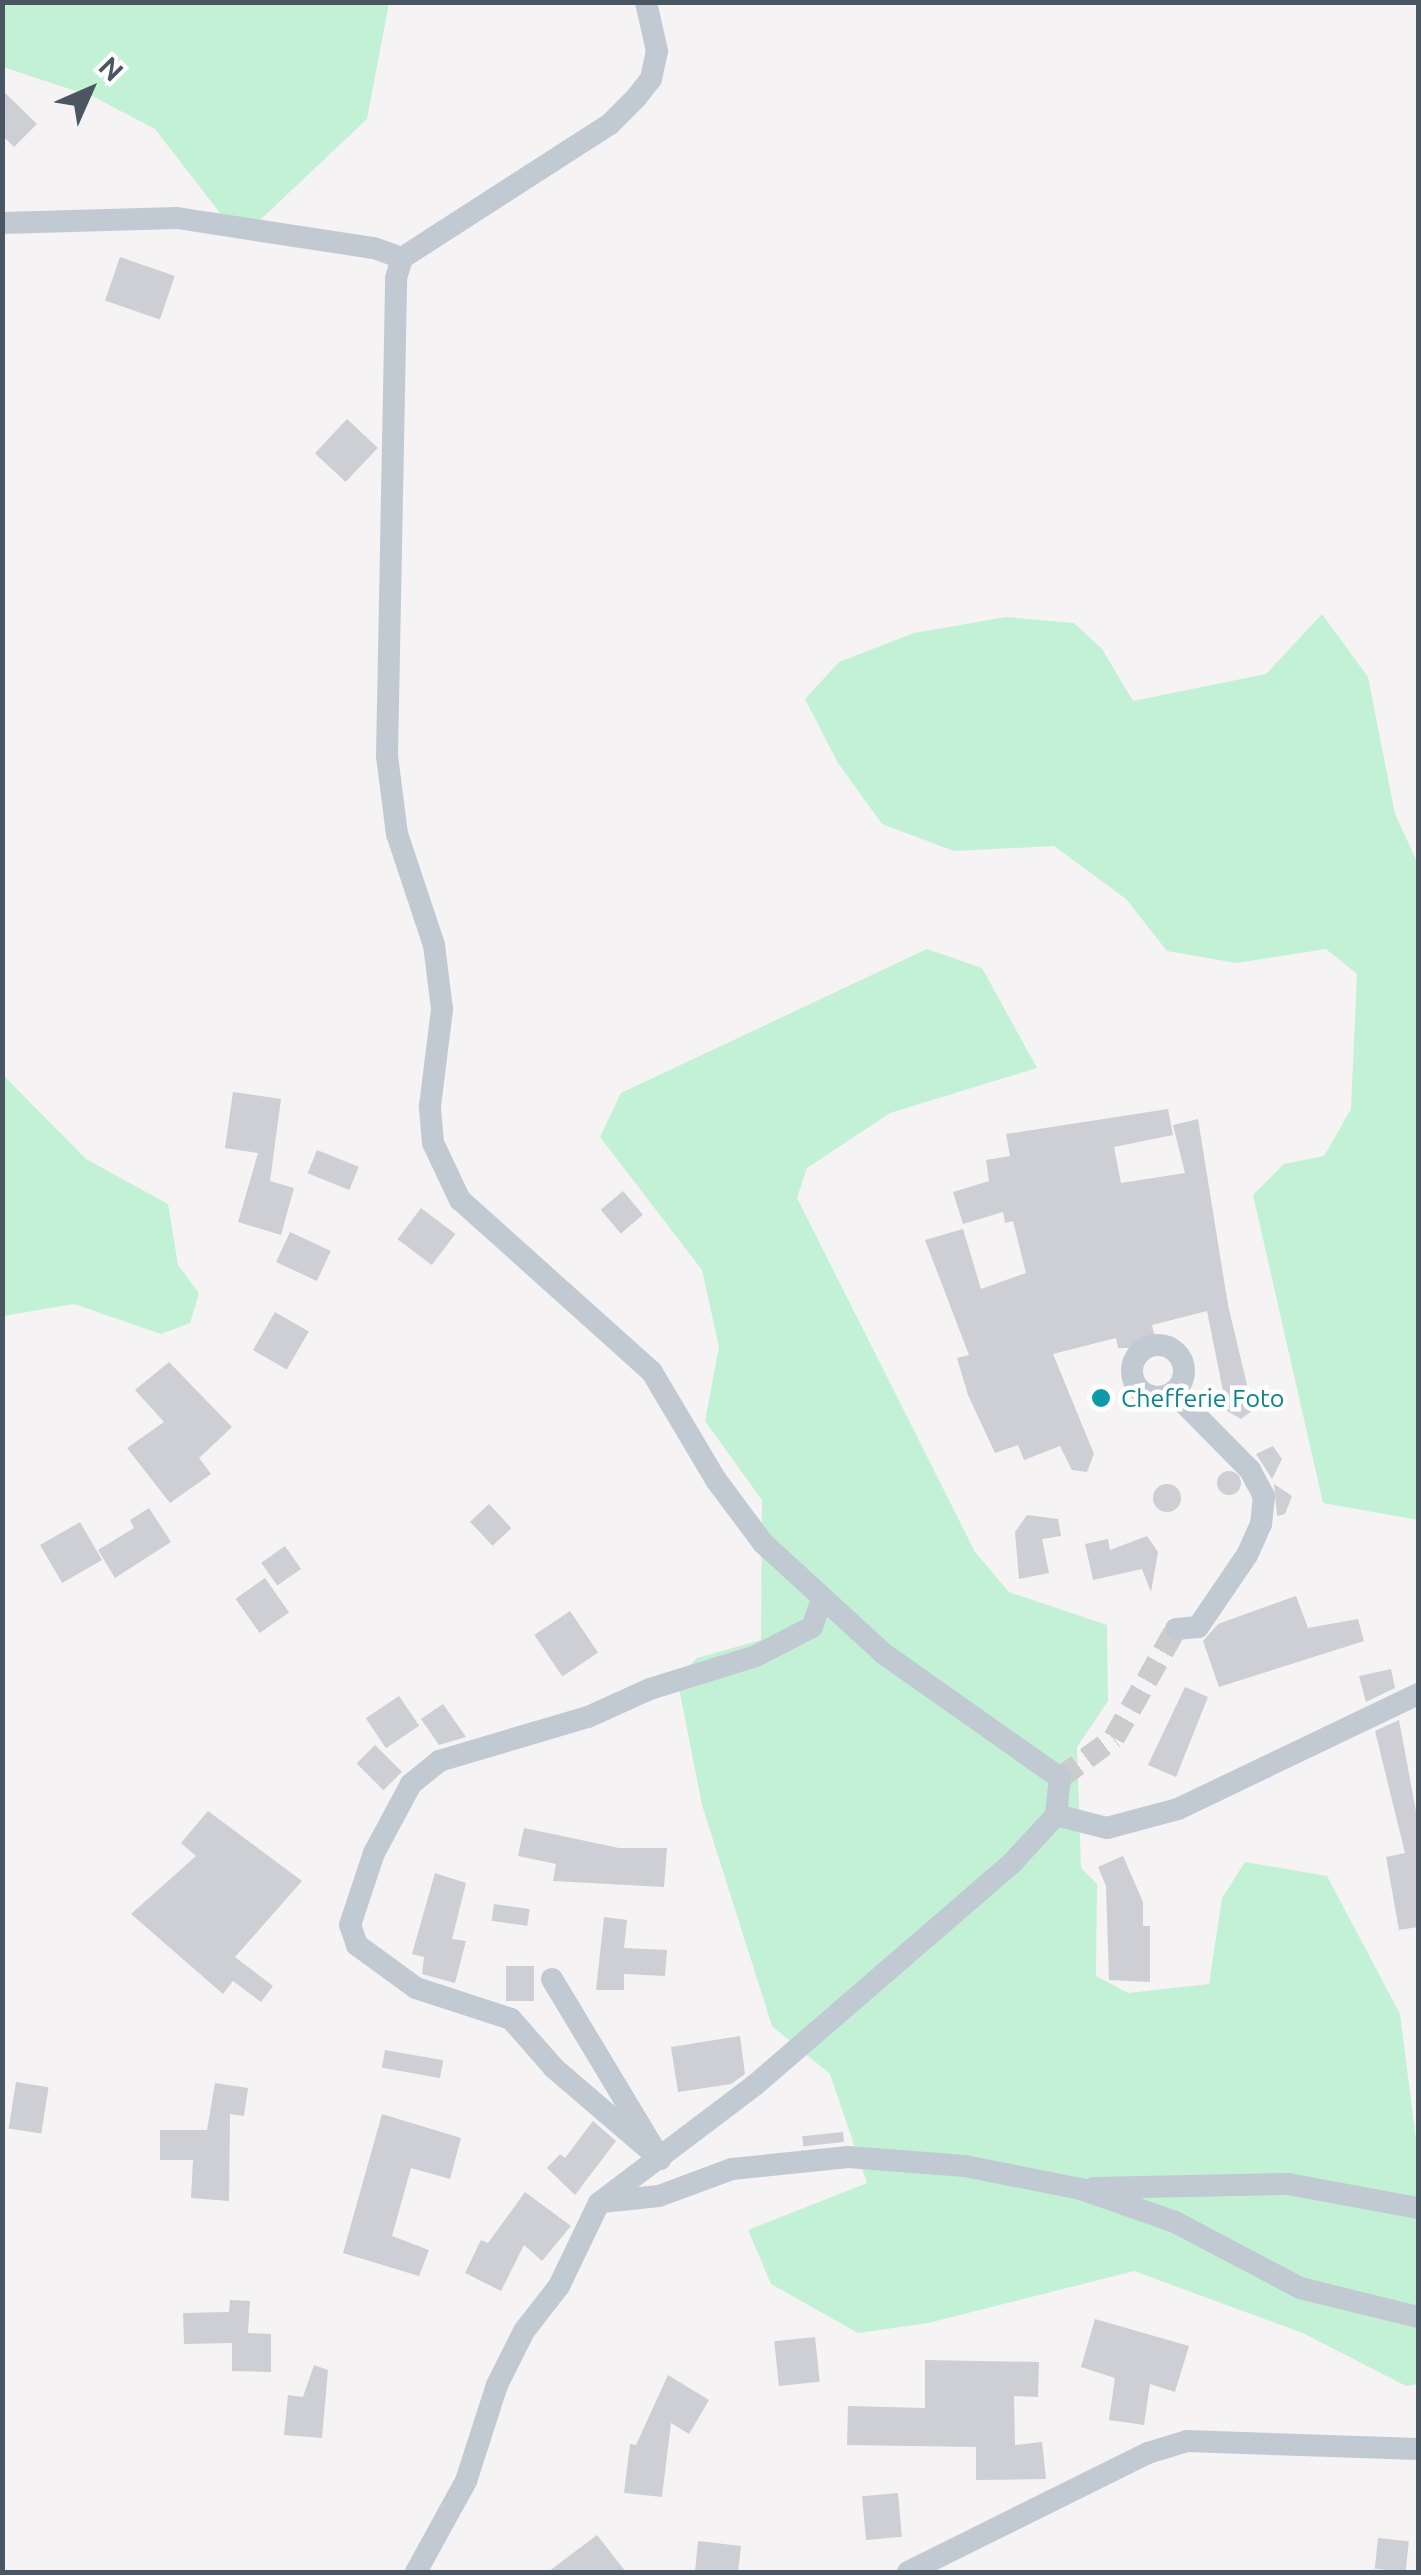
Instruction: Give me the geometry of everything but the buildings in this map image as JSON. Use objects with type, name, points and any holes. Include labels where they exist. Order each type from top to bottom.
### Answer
[{"type":"street","points":[[402,258],[610,124],[636,98],[651,79],[657,51],[646,2]]},
{"type":"street","points":[[2,224],[177,218],[374,248],[402,258]]},
{"type":"street","points":[[402,258],[390,366],[386,756],[397,834],[434,945],[442,1010],[430,1106],[433,1143],[444,1174],[472,1213],[614,1331],[652,1372],[716,1480],[763,1543],[883,1653],[1060,1778],[1056,1815],[912,1954],[660,2159],[598,2203],[560,2286],[524,2331],[497,2385],[466,2481],[416,2572]]},
{"type":"street","points":[[1173,1392],[1250,1470],[1264,1496],[1261,1524],[1247,1555],[1198,1627],[1176,1629]]},
{"type":"street","points":[[660,2159],[554,2068],[510,2019],[416,1988],[373,1962],[350,1926],[382,1838],[411,1784],[439,1761],[588,1717],[650,1689],[756,1656],[812,1627],[822,1599]]},
{"type":"street","points":[[1056,1815],[1107,1828],[1178,1810],[1418,1694]]},
{"type":"street","points":[[552,1979],[660,2159]]},
{"type":"street","points":[[598,2203],[659,2196],[732,2169],[848,2157],[965,2166],[1081,2188],[1175,2222],[1300,2288],[1418,2317]]},
{"type":"street","points":[[1081,2188],[1288,2184],[1418,2208]]},
{"type":"street","points":[[908,2572],[1148,2453],[1187,2441],[1418,2449]]},
{"type":"green space","points":[[3,3],[389,3],[367,119],[240,239],[155,129],[94,97],[3,67]]},
{"type":"green space","points":[[1322,614],[1368,677],[1395,814],[1418,864],[1418,1520],[1323,1503],[1253,1195],[1284,1164],[1324,1156],[1351,1109],[1357,974],[1326,949],[1236,963],[1167,951],[1126,899],[1054,846],[954,851],[882,824],[838,763],[805,699],[839,662],[914,633],[1006,617],[1074,623],[1102,649],[1133,701],[1266,674]]},
{"type":"green space","points":[[927,949],[982,968],[1037,1068],[890,1113],[807,1168],[797,1198],[975,1552],[1009,1592],[1107,1625],[1108,1701],[1077,1747],[1081,1868],[1097,1884],[1096,1976],[1128,1993],[1209,1984],[1222,1898],[1245,1862],[1327,1876],[1400,2014],[1418,2155],[1418,2384],[1406,2386],[1303,2333],[1134,2271],[928,2323],[858,2333],[771,2284],[748,2230],[867,2183],[830,2074],[772,2026],[702,1805],[677,1678],[697,1658],[761,1640],[762,1500],[705,1421],[719,1347],[702,1270],[600,1137],[621,1093]]},
{"type":"green space","points":[[3,1075],[86,1159],[168,1204],[178,1265],[199,1293],[190,1323],[161,1334],[74,1304],[3,1316]]},
{"type":"tunnel","points":[[1060,1778],[1114,1738],[1176,1629]]},
{"type":"place","name":"Chefferie Foto","points":[[1101,1398]]}]
